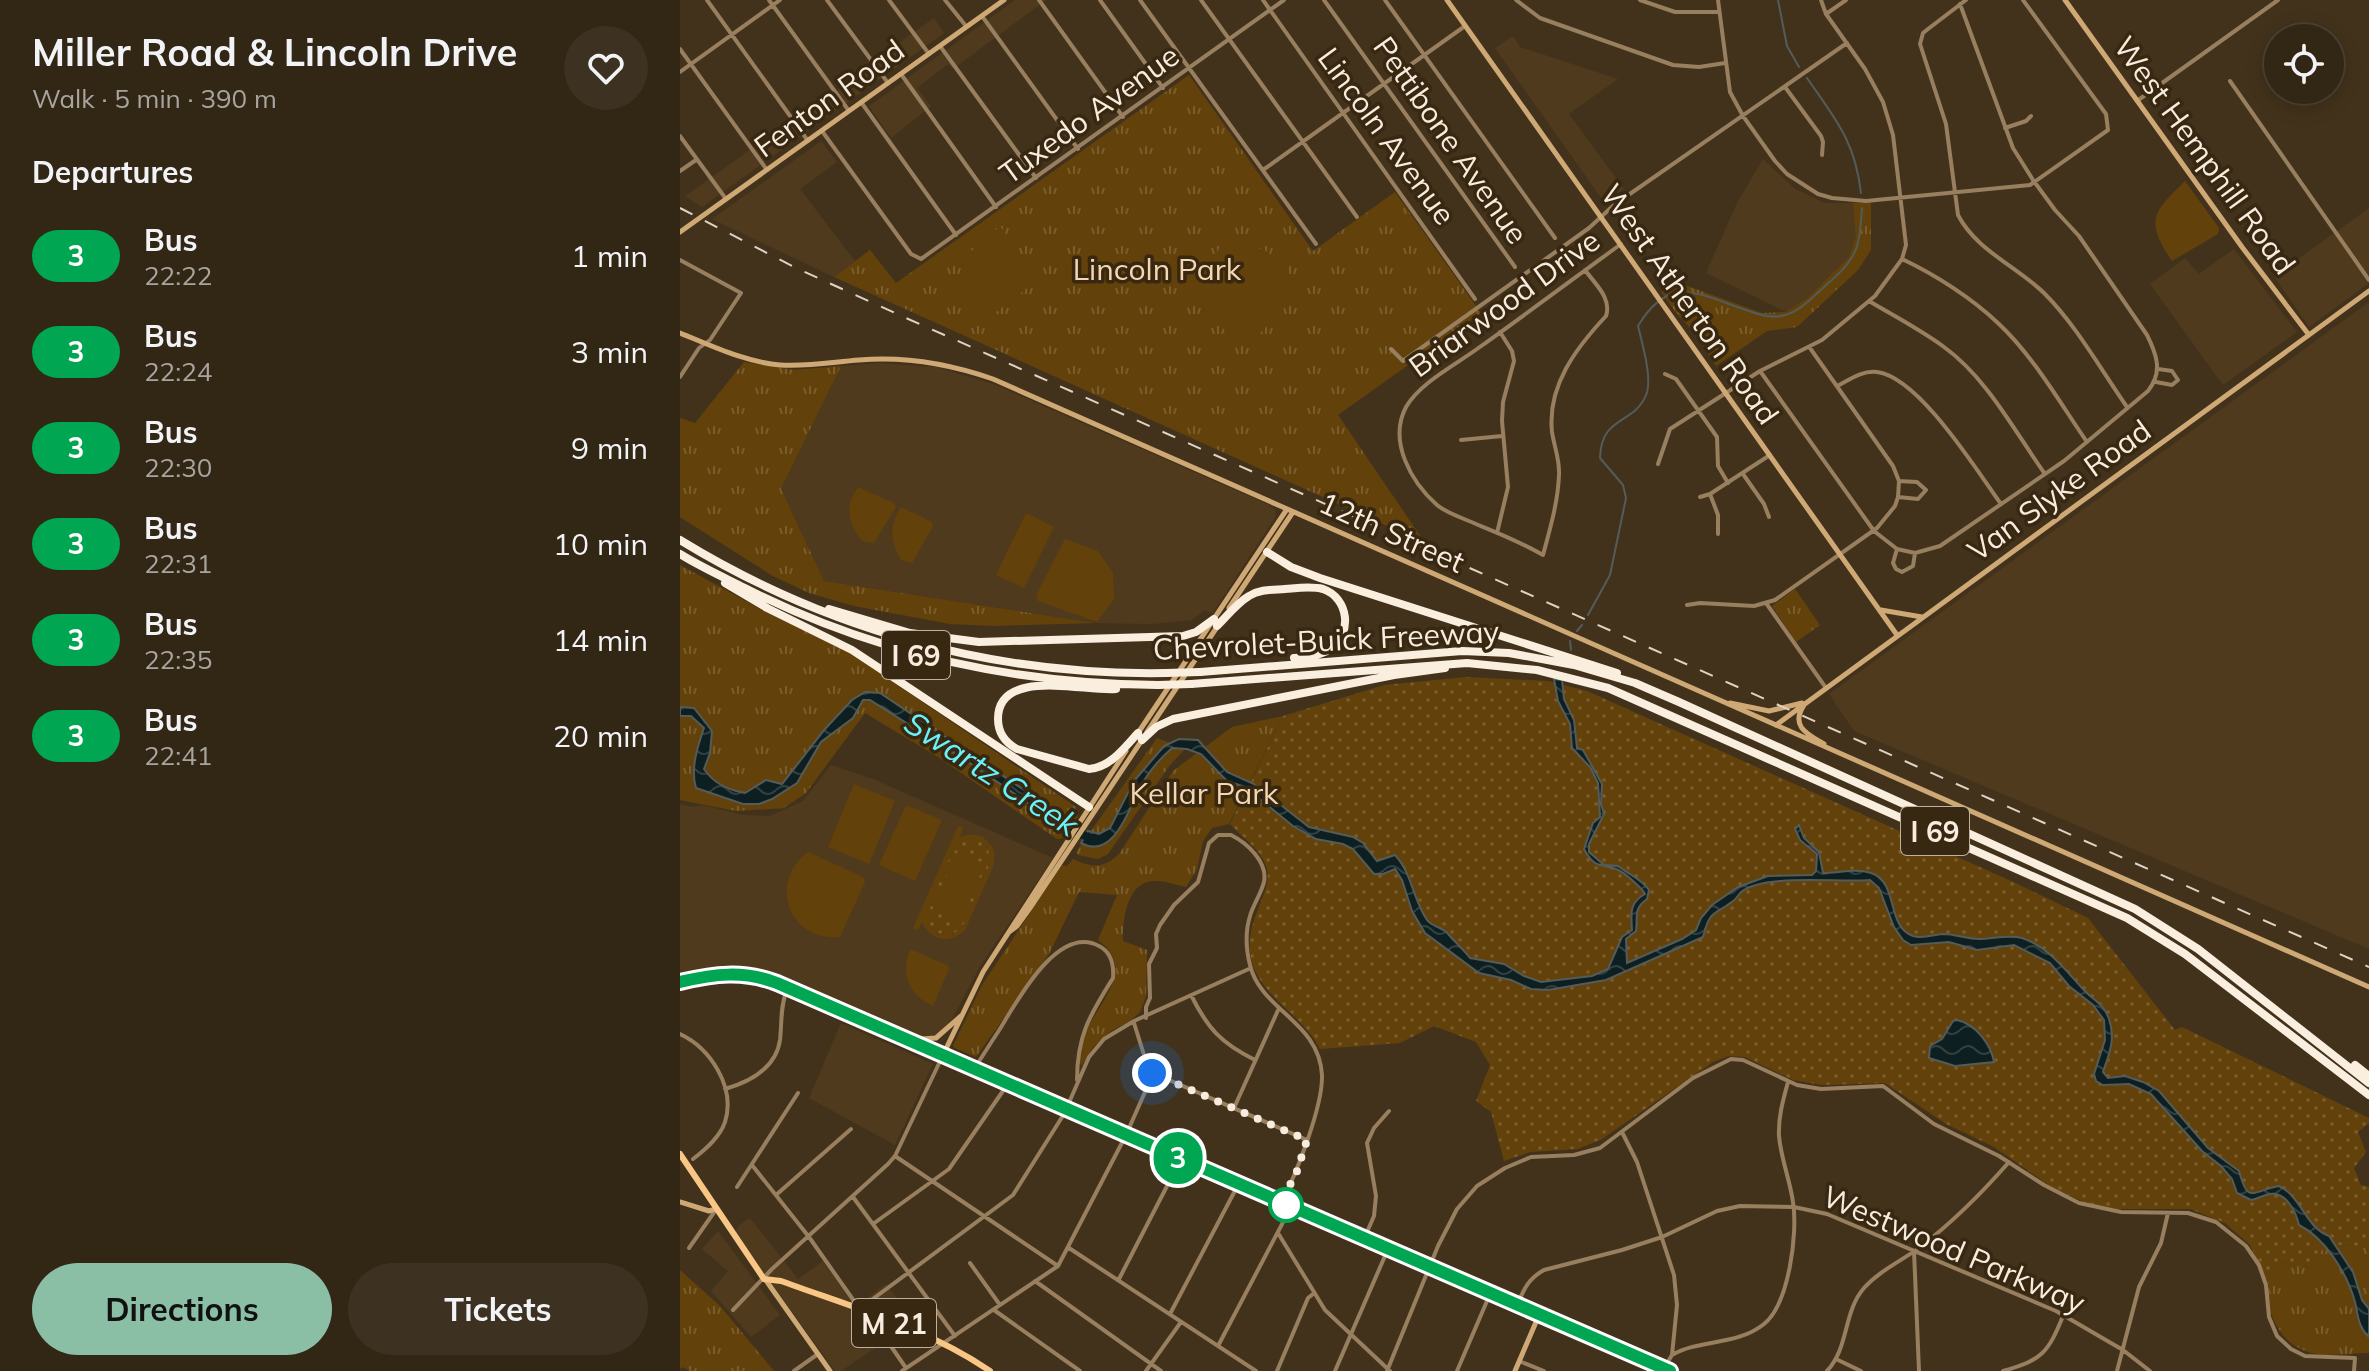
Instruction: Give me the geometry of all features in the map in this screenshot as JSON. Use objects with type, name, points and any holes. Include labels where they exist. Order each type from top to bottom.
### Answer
[{"type":"highway","name":"Chevrolet-Buick Freeway","points":[[680,540],[777,593],[876,631],[969,656],[1058,669],[1166,673],[1427,652],[1481,651],[1559,662],[1635,683],[2121,902],[2183,938],[2369,1083]]},
{"type":"highway","points":[[1262,553],[1320,578],[1594,664],[1635,683]]},
{"type":"highway","name":"Chevrolet-Buick Freeway","points":[[680,554],[803,617],[867,641],[987,671],[1041,679],[1191,684],[1416,665],[1479,663],[1569,676],[1627,695],[2127,918],[2174,946],[2369,1095]]},
{"type":"highway","points":[[691,561],[746,597],[852,650],[1094,807]]},
{"type":"highway","points":[[777,593],[898,631],[979,642],[1183,636],[1216,622],[1248,596],[1301,587],[1321,589],[1333,595],[1342,606],[1344,631],[1340,640],[1329,650],[1239,667]]},
{"type":"highway","points":[[1156,685],[1109,690],[1026,686],[1008,695],[999,714],[1000,730],[1012,746],[1029,754],[1085,769],[1099,768],[1140,737],[1173,719],[1394,675],[1479,663]]},
{"type":"highway","points":[[2245,985],[2369,1076]]},
{"type":"highway","points":[[2268,1018],[2369,1102]]},
{"type":"main road","points":[[680,1154],[764,1279]]},
{"type":"main road","name":"M 21","points":[[764,1279],[781,1281],[945,1342],[988,1370]]},
{"type":"street","points":[[707,0],[808,141]]},
{"type":"street","points":[[680,72],[771,3],[780,0]]},
{"type":"street","points":[[827,0],[888,83]]},
{"type":"street","points":[[889,0],[929,54]]},
{"type":"street","points":[[945,0],[966,27]]},
{"type":"street","name":"Fenton Road","points":[[680,232],[1004,0]]},
{"type":"street","points":[[1039,0],[1123,117]]},
{"type":"street","points":[[1100,0],[1163,88]]},
{"type":"street","points":[[1140,0],[1316,244]]},
{"type":"street","points":[[1201,0],[1357,217]]},
{"type":"street","name":"Lincoln Avenue","points":[[1263,0],[1475,299]]},
{"type":"street","name":"Tuxedo Avenue","points":[[822,131],[911,254],[921,259],[1284,0]]},
{"type":"street","name":"Pettibone Avenue","points":[[1324,0],[1515,267]]},
{"type":"street","points":[[1385,0],[1555,238]]},
{"type":"street","points":[[1516,0],[1540,18],[1673,65],[1699,67],[1725,63]]},
{"type":"street","points":[[1640,0],[1675,12],[1719,12]]},
{"type":"street","points":[[1718,0],[1730,92],[1775,161],[1803,186],[1832,198],[1866,201],[2016,188],[2035,183],[2108,130],[2106,114],[2023,0]]},
{"type":"street","points":[[1658,464],[1667,432],[1760,371],[1810,348],[1869,301],[1902,259],[1906,245],[1893,135],[1883,102],[1826,14],[1821,0]]},
{"type":"street","points":[[1826,14],[1846,0]]},
{"type":"street","points":[[1966,0],[1923,33],[1920,44],[1946,124],[1958,215],[1964,227],[1980,243],[2046,295],[2128,408]]},
{"type":"street","name":"West Hemphill Road","points":[[2065,0],[2309,335]]},
{"type":"street","points":[[2137,101],[2278,0]]},
{"type":"street","name":"West Atherton Road","points":[[1449,1],[1897,635]]},
{"type":"street","points":[[771,3],[849,111]]},
{"type":"street","points":[[1760,371],[1874,531],[1897,549],[1915,553],[1940,546],[2045,474],[2156,382],[2156,352],[2147,335],[2079,236],[2035,183],[2013,148],[1960,4]]},
{"type":"street","points":[[982,16],[1078,149]]},
{"type":"street","points":[[1263,170],[1465,26]]},
{"type":"street","points":[[1391,349],[1403,361],[1601,216],[1847,43]]},
{"type":"street","points":[[940,46],[1036,178]]},
{"type":"street","points":[[680,49],[767,170]]},
{"type":"street","points":[[901,74],[996,207]]},
{"type":"street","points":[[2230,81],[2369,280]]},
{"type":"street","points":[[1785,87],[1821,136],[1822,155]]},
{"type":"street","points":[[861,102],[956,235]]},
{"type":"street","points":[[2005,128],[2026,121],[2031,116]]},
{"type":"street","points":[[680,136],[726,199]]},
{"type":"street","points":[[680,171],[696,160]]},
{"type":"street","name":"Briarwood Drive","points":[[1585,270],[1607,301],[1608,309],[1606,316],[1572,357],[1556,391],[1552,432],[1560,470],[1558,494],[1543,555],[1440,508],[1432,500],[1404,459],[1399,434],[1403,414],[1414,396],[1500,332],[1585,270],[1621,244]]},
{"type":"street","points":[[1902,259],[1972,301],[2000,324],[2024,352],[2087,442]]},
{"type":"street","points":[[680,260],[741,293],[680,377]]},
{"type":"street","name":"Van Slyke Road","points":[[1775,726],[2369,291]]},
{"type":"street","points":[[1869,301],[1945,348],[1964,365],[2045,474]]},
{"type":"street","points":[[1497,533],[1508,487],[1503,402],[1514,361],[1512,351],[1500,332]]},
{"type":"street","name":"12th Street","points":[[680,333],[751,360],[781,365],[892,359],[922,361],[965,370],[1006,384],[2369,987]]},
{"type":"street","points":[[1687,605],[1754,606],[1775,600],[1874,531],[1889,515],[1898,497],[1899,481],[1893,466],[1810,348]]},
{"type":"street","points":[[2156,382],[2172,385],[2178,380],[2172,371],[2158,369]]},
{"type":"street","points":[[1837,386],[1871,372],[1889,375],[1900,382],[1941,421],[2001,504]]},
{"type":"street","points":[[1665,374],[1676,379],[1717,437],[1718,466],[1728,483]]},
{"type":"street","points":[[1461,440],[1503,436]]},
{"type":"street","points":[[1700,497],[1710,494],[1770,455]]},
{"type":"street","points":[[1743,474],[1764,504],[1769,517]]},
{"type":"street","points":[[1898,497],[1918,499],[1926,490],[1917,482],[1899,481]]},
{"type":"street","points":[[1710,494],[1718,515],[1718,534]]},
{"type":"street","points":[[733,1310],[895,1156],[981,976],[1290,510]]},
{"type":"street","points":[[1897,549],[1893,563],[1902,572],[1913,566],[1915,553]]},
{"type":"street","points":[[1766,603],[1826,688]]},
{"type":"street","points":[[1879,609],[1923,617]]},
{"type":"street","points":[[1723,702],[1769,711],[1807,701]]},
{"type":"street","points":[[1807,701],[1798,717],[1802,730],[1849,759]]},
{"type":"street","points":[[1146,1018],[1150,998],[1149,964],[1157,948],[1156,934],[1174,905],[1198,882],[1209,843],[1223,834],[1231,835],[1257,856],[1264,870],[1264,883],[1248,926],[1246,945],[1251,968],[1261,987],[1305,1031],[1320,1061],[1321,1088],[1307,1140],[1297,1171],[1281,1203]]},
{"type":"street","points":[[974,1069],[1041,967],[1064,949],[1083,942],[1093,943],[1108,954],[1112,961],[1113,978],[1082,1034],[1077,1056],[1077,1082]]},
{"type":"street","points":[[752,1165],[809,1237],[858,1310],[1013,1195],[1067,1109],[1089,1057],[1104,1039],[1134,1021],[1251,968]]},
{"type":"street","points":[[680,982],[717,974],[740,974],[787,988],[1429,1266],[1654,1368],[1667,1370],[1672,1355],[1676,1290],[1635,1156],[1622,1132]]},
{"type":"street","points":[[725,1089],[753,1078],[774,1057],[780,1043],[781,1011],[787,988]]},
{"type":"street","points":[[1191,995],[1208,1026],[1224,1043],[1256,1060]]},
{"type":"street","points":[[1234,1108],[1279,1008]]},
{"type":"street","points":[[907,1040],[936,1038],[962,1016]]},
{"type":"street","points":[[876,1316],[877,1326],[904,1370],[1058,1266],[1145,1092],[1146,1070],[1134,1021]]},
{"type":"street","points":[[680,1034],[697,1044],[710,1058],[725,1089],[725,1123],[715,1139],[693,1159]]},
{"type":"street","points":[[1278,1233],[1325,1310],[1388,1370],[1429,1266],[1457,1209],[1477,1186],[1531,1157],[1574,1155],[1600,1148],[1693,1078],[1717,1064],[1731,1059],[1743,1060],[1788,1082],[1821,1089],[1883,1086],[1934,1124],[1981,1146],[2060,1195],[2093,1208],[2121,1212],[2188,1213],[2226,1228],[2246,1246],[2263,1275],[2271,1325],[2277,1336],[2291,1349],[2305,1356],[2355,1358],[2354,1371]]},
{"type":"street","points":[[1146,1070],[1307,1140]]},
{"type":"street","points":[[1672,1355],[1679,1350],[1756,1329],[1771,1317],[1784,1293],[1794,1207],[1779,1139],[1781,1110],[1788,1082]]},
{"type":"street","points":[[873,1224],[949,1169],[1005,1088],[1005,1083]]},
{"type":"street","points":[[737,1187],[798,1093]]},
{"type":"street","points":[[1364,1239],[1374,1216],[1376,1196],[1367,1143],[1374,1128],[1389,1111]]},
{"type":"street","points":[[776,1195],[851,1129]]},
{"type":"street","points":[[895,1156],[1058,1266]]},
{"type":"street","points":[[1119,1279],[1181,1159]]},
{"type":"street","points":[[1827,1371],[1838,1360],[1854,1301],[1865,1286],[1974,1202],[2009,1162]]},
{"type":"street","points":[[1170,1314],[1238,1184]]},
{"type":"street","points":[[853,1197],[955,1336]]},
{"type":"street","points":[[680,1202],[709,1211],[716,1209]]},
{"type":"street","name":"Westwood Parkway","points":[[1517,1305],[1524,1287],[1544,1270],[1662,1237],[1717,1211],[1740,1206],[1794,1207],[1827,1214],[2063,1316],[2123,1350],[2150,1371]]},
{"type":"street","points":[[1218,1346],[1291,1207]]},
{"type":"street","points":[[689,1248],[716,1209]]},
{"type":"street","points":[[2117,1371],[2139,1287],[2161,1243],[2168,1213]]},
{"type":"street","points":[[1069,1248],[1256,1371]]},
{"type":"street","points":[[1335,1371],[1388,1249]]},
{"type":"street","points":[[1914,1251],[1919,1371]]},
{"type":"street","points":[[970,1263],[1000,1305]]},
{"type":"street","points":[[764,1279],[830,1371]]},
{"type":"street","points":[[1035,1281],[1161,1371]]},
{"type":"street","points":[[1277,1371],[1308,1298],[1313,1293]]},
{"type":"street","points":[[1457,1371],[1490,1294]]},
{"type":"street","points":[[994,1310],[1080,1371]]},
{"type":"street","points":[[1515,1371],[1539,1315]]},
{"type":"street","points":[[2003,1371],[2029,1364],[2048,1350],[2063,1316]]},
{"type":"street","points":[[1146,1371],[1181,1322]]},
{"type":"street","points":[[794,1371],[818,1354]]},
{"type":"street","points":[[1838,1360],[1861,1371]]},
{"type":"street","points":[[1519,1361],[1544,1371]]},
{"type":"shaded area","points":[[1015,0],[1046,0],[953,69],[948,64],[917,88],[931,106],[891,138],[869,106]]},
{"type":"shaded area","points":[[934,18],[944,33],[702,207],[685,196],[771,135],[784,130],[850,81],[849,78]]},
{"type":"shaded area","points":[[1513,36],[1520,47],[1618,79],[1569,114],[1624,189],[1604,202],[1495,48]]},
{"type":"shaded area","points":[[821,141],[837,162],[800,189],[855,261],[834,277],[712,219]]},
{"type":"shaded area","points":[[1763,159],[1795,189],[1825,203],[1853,203],[1856,217],[1857,238],[1849,257],[1807,298],[1786,312],[1706,273],[1737,203]]},
{"type":"shaded area","points":[[2369,208],[2369,283],[2309,327],[2274,276]]},
{"type":"shaded area","points":[[2234,249],[2297,332],[2223,385],[2150,284],[2185,258],[2199,274]]},
{"type":"shaded area","points":[[2369,302],[2369,949],[1854,731],[1829,694]]},
{"type":"shaded area","points":[[876,363],[936,367],[993,384],[1269,505],[1276,516],[1212,614],[1205,610],[1192,620],[1152,624],[1095,623],[824,581],[781,489],[841,366]]},
{"type":"shaded area","points":[[831,765],[873,779],[1053,858],[979,968],[948,1027],[936,1036],[914,1036],[759,973],[724,969],[680,978],[680,804],[693,807],[702,805],[744,815],[770,816],[803,801]]},
{"type":"shaded area","points":[[841,1023],[933,1064],[895,1145],[809,1098]]},
{"type":"shaded area","points":[[750,1218],[798,1279],[823,1261],[853,1303],[863,1301],[886,1284],[916,1323],[893,1317],[881,1325],[890,1338],[841,1371],[835,1371],[735,1233],[739,1225]]},
{"type":"shaded area","points":[[718,1231],[780,1315],[751,1337],[711,1291],[728,1271],[702,1249]]},
{"type":"green space","name":"Lincoln Park","points":[[1189,75],[1313,251],[1395,192],[1481,313],[1338,415],[1425,543],[834,277],[870,250],[896,283]]},
{"type":"green space","points":[[2185,181],[2219,228],[2218,234],[2172,261],[2158,236],[2156,218],[2165,201]]},
{"type":"green space","points":[[1871,202],[1871,250],[1858,270],[1797,327],[1767,331],[1716,366],[1696,334],[1661,292],[1669,286],[1682,284],[1762,313],[1786,312],[1807,298],[1849,257],[1856,237],[1853,203]]},
{"type":"green space","points":[[1000,226],[1036,278],[1035,282],[987,319],[967,290],[962,269],[973,250]]},
{"type":"green space","points":[[1222,244],[1263,249],[1287,266],[1293,285],[1282,312],[1249,343],[1215,324],[1203,308],[1200,279]]},
{"type":"green space","points":[[744,362],[794,370],[841,366],[781,489],[824,581],[1095,623],[950,624],[854,606],[809,593],[773,576],[680,517],[680,418],[695,423]]},
{"type":"green space","points":[[858,487],[894,503],[896,507],[874,543],[862,541],[851,521],[849,508]]},
{"type":"green space","points":[[901,507],[932,522],[933,526],[912,563],[901,560],[893,540],[894,521]]},
{"type":"green space","points":[[1026,513],[1054,527],[1024,588],[996,575]]},
{"type":"green space","points":[[1065,539],[1098,551],[1113,573],[1114,599],[1097,622],[1038,601],[1036,595]]},
{"type":"green space","points":[[680,565],[764,611],[843,648],[1076,807],[1078,816],[1063,838],[1057,839],[938,757],[865,713],[806,793],[784,808],[736,811],[680,800]]},
{"type":"green space","points":[[1795,589],[1820,625],[1796,642],[1772,606]]},
{"type":"green space","points":[[1466,677],[1548,681],[1587,691],[2088,918],[2175,1030],[2182,1027],[2369,1118],[2369,1123],[2358,1132],[2366,1152],[2354,1168],[2361,1185],[2369,1187],[2369,1247],[2337,1245],[2324,1249],[2310,1266],[2279,1262],[2269,1285],[2250,1245],[2225,1223],[2190,1209],[2116,1209],[2084,1202],[2053,1188],[1994,1147],[1946,1124],[1885,1083],[1822,1085],[1793,1080],[1745,1057],[1729,1056],[1713,1062],[1602,1139],[1578,1149],[1530,1152],[1504,1161],[1491,1112],[1476,1101],[1490,1065],[1476,1042],[1434,1026],[1400,1043],[1320,1049],[1305,1027],[1268,990],[1254,968],[1250,938],[1268,876],[1266,866],[1255,849],[1230,824],[1283,716],[1384,685]]},
{"type":"green space","name":"Kellar Park","points":[[1283,716],[1229,824],[1212,828],[1203,841],[1197,869],[1186,887],[1153,881],[1144,883],[1132,895],[1125,913],[1123,941],[1147,950],[1146,996],[1140,1012],[1111,1031],[1094,1046],[1082,1065],[1079,1064],[1083,1039],[1115,976],[1115,964],[1110,952],[1098,940],[1117,895],[1079,892],[1049,954],[976,1057],[955,1048],[953,1046],[982,985],[1062,865],[1067,866],[1073,859],[1097,866],[1113,859],[1173,771],[1232,727]]},
{"type":"green space","name":"Kellar Park","points":[[1157,738],[1185,749],[1170,765],[1108,854],[1098,859],[1078,855],[1076,852]]},
{"type":"green space","points":[[854,784],[895,801],[869,864],[828,847]]},
{"type":"green space","points":[[906,805],[942,820],[915,881],[879,865]]},
{"type":"green space","points":[[958,826],[963,828],[960,837],[971,834],[983,837],[992,846],[995,855],[993,867],[965,930],[953,938],[941,939],[930,933],[922,922],[918,930],[913,928]],"holes":[[[974,838],[988,847],[990,864],[963,926],[952,935],[938,935],[928,925],[927,910],[955,846],[963,840]]]},
{"type":"green space","points":[[974,838],[988,849],[989,866],[966,922],[951,935],[939,934],[927,922],[930,900],[955,846],[963,840]]},
{"type":"green space","points":[[808,852],[863,877],[865,882],[840,937],[822,936],[808,930],[790,908],[787,893],[789,879],[796,864]]},
{"type":"green space","points":[[957,852],[985,864],[960,922],[932,910]]},
{"type":"green space","points":[[910,949],[947,965],[949,969],[933,1006],[918,996],[909,983],[906,967]]},
{"type":"green space","points":[[2337,1245],[2369,1247],[2369,1353],[2326,1355],[2302,1350],[2284,1336],[2273,1318],[2269,1285],[2279,1262],[2310,1266],[2323,1249]]},
{"type":"green space","points":[[680,1270],[720,1306],[774,1371],[680,1369]]},
{"type":"water","points":[[1554,679],[1562,680],[1564,699],[1574,720],[1577,748],[1583,750],[1602,784],[1604,814],[1589,844],[1589,852],[1604,865],[1618,866],[1649,890],[1647,899],[1638,910],[1636,931],[1626,939],[1627,963],[1696,930],[1712,905],[1738,887],[1768,876],[1812,875],[1816,871],[1817,854],[1800,840],[1795,829],[1799,825],[1804,838],[1819,852],[1823,873],[1859,871],[1880,878],[1886,885],[1899,924],[1913,936],[1943,934],[1979,939],[2011,936],[2031,942],[2055,959],[2107,1014],[2112,1040],[2103,1072],[2108,1078],[2125,1076],[2159,1091],[2208,1148],[2239,1171],[2248,1192],[2279,1186],[2287,1191],[2314,1226],[2329,1236],[2353,1272],[2362,1300],[2369,1309],[2369,1337],[2361,1325],[2341,1268],[2318,1238],[2299,1225],[2285,1199],[2270,1194],[2251,1200],[2237,1193],[2232,1179],[2221,1166],[2202,1151],[2151,1094],[2129,1084],[2103,1085],[2096,1081],[2094,1074],[2105,1040],[2104,1020],[2050,963],[2014,945],[1977,950],[1949,942],[1911,945],[1894,927],[1879,888],[1870,880],[1784,881],[1752,886],[1714,914],[1703,937],[1606,980],[1548,990],[1531,989],[1511,980],[1479,973],[1425,933],[1412,911],[1395,869],[1374,874],[1353,849],[1316,839],[1293,826],[1245,787],[1227,781],[1201,754],[1187,749],[1172,748],[1156,765],[1142,784],[1116,834],[1100,846],[1081,843],[1088,831],[1099,834],[1110,828],[1134,781],[1164,746],[1179,739],[1198,740],[1227,772],[1254,784],[1309,827],[1353,837],[1363,843],[1377,861],[1395,855],[1427,920],[1446,932],[1470,958],[1504,964],[1541,982],[1592,976],[1608,969],[1622,937],[1632,930],[1634,905],[1645,894],[1619,870],[1594,863],[1584,849],[1593,823],[1600,817],[1598,783],[1590,767],[1572,748],[1570,724],[1558,701]]},
{"type":"water","points":[[865,692],[880,693],[1073,823],[1068,830],[1064,828],[973,765],[870,700],[863,700],[853,718],[821,742],[797,783],[772,799],[759,804],[743,804],[696,788],[694,765],[704,728],[691,716],[680,716],[680,707],[694,708],[712,731],[710,753],[704,769],[722,786],[745,793],[766,780],[782,784],[825,729],[852,700]]},
{"type":"water","points":[[1957,1020],[1982,1036],[1994,1062],[1955,1066],[1929,1058],[1930,1046],[1942,1039],[1953,1021]]},
{"type":"waterway","points":[[1778,0],[1787,46],[1799,67]]},
{"type":"waterway","points":[[1807,78],[1849,145],[1861,193]]},
{"type":"waterway","points":[[1588,615],[1610,575],[1626,498],[1623,485],[1600,458],[1602,444],[1612,427],[1641,405],[1648,388],[1638,326],[1650,309],[1674,293],[1701,294],[1767,316],[1791,313],[1811,299],[1850,261],[1857,245],[1862,208]]},
{"type":"waterway","points":[[1577,631],[1582,625]]},
{"type":"waterway","points":[[1570,641],[1571,650]]},
{"type":"waterway","name":"Swartz Creek","points":[[1062,820],[1095,840]]},
{"type":"railway","points":[[680,208],[796,268],[906,318],[2369,967]]},
{"type":"bus line","name":"3","points":[[680,982],[732,973],[777,983],[1670,1371]]},
{"type":"route","points":[[1152,1073],[1307,1140],[1297,1171],[1281,1203],[1286,1205]]}]
